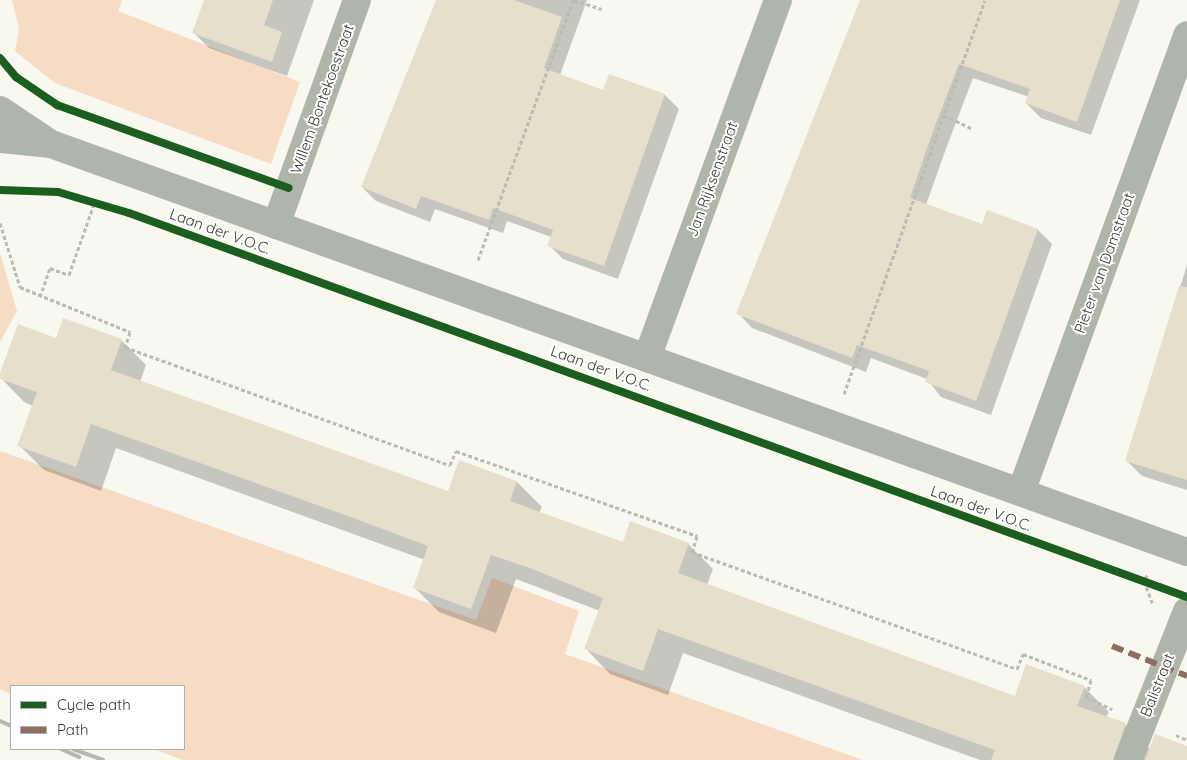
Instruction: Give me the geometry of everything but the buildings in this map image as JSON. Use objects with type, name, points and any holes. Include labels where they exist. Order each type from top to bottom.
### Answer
[{"type":"street","name":"Willem Bontekoestraat","points":[[276,226],[357,0]]},
{"type":"street","name":"Jan Rijksenstraat","points":[[646,358],[778,0]]},
{"type":"street","name":"Pieter van Damstraat","points":[[1021,492],[1187,35]]},
{"type":"street","name":"Laan der V.O.C.","points":[[0,110],[51,144],[1187,552]]},
{"type":"street","name":"Laan der V.O.C.","points":[[0,139],[51,144]]},
{"type":"street","name":"Balistraat","points":[[1128,760],[1187,611]]},
{"type":"path","points":[[466,294],[573,0],[602,9]]},
{"type":"path","points":[[833,425],[985,0]]},
{"type":"path","points":[[944,115],[971,128]]},
{"type":"path","points":[[86,198],[103,204]]},
{"type":"path","points":[[40,296],[50,268],[69,274],[95,202]]},
{"type":"path","points":[[0,223],[20,287],[130,332],[125,347],[450,465],[456,451],[697,536],[692,552],[1016,670],[1023,654],[1091,680],[1086,697],[1187,740]]},
{"type":"path","points":[[1134,578],[1161,587]]},
{"type":"shaded area","points":[[12,0],[122,0],[118,11],[300,82],[271,164],[55,83],[15,51],[19,29]]},
{"type":"shaded area","points":[[0,253],[17,311],[0,342]]},
{"type":"shaded area","points":[[0,451],[476,620],[492,578],[579,611],[565,654],[863,760],[183,760],[156,750],[185,750],[185,685],[10,685],[10,694],[0,689]]},
{"type":"railway","points":[[0,721],[10,726]]},
{"type":"railway","points":[[63,750],[79,757]]},
{"type":"railway","points":[[76,750],[103,760]]},
{"type":"marked path","points":[[1112,646],[1187,676]]},
{"type":"cycle path","points":[[0,58],[16,77],[57,105],[289,188]]},
{"type":"cycle path","points":[[0,190],[58,192],[129,213],[1187,597]]}]
